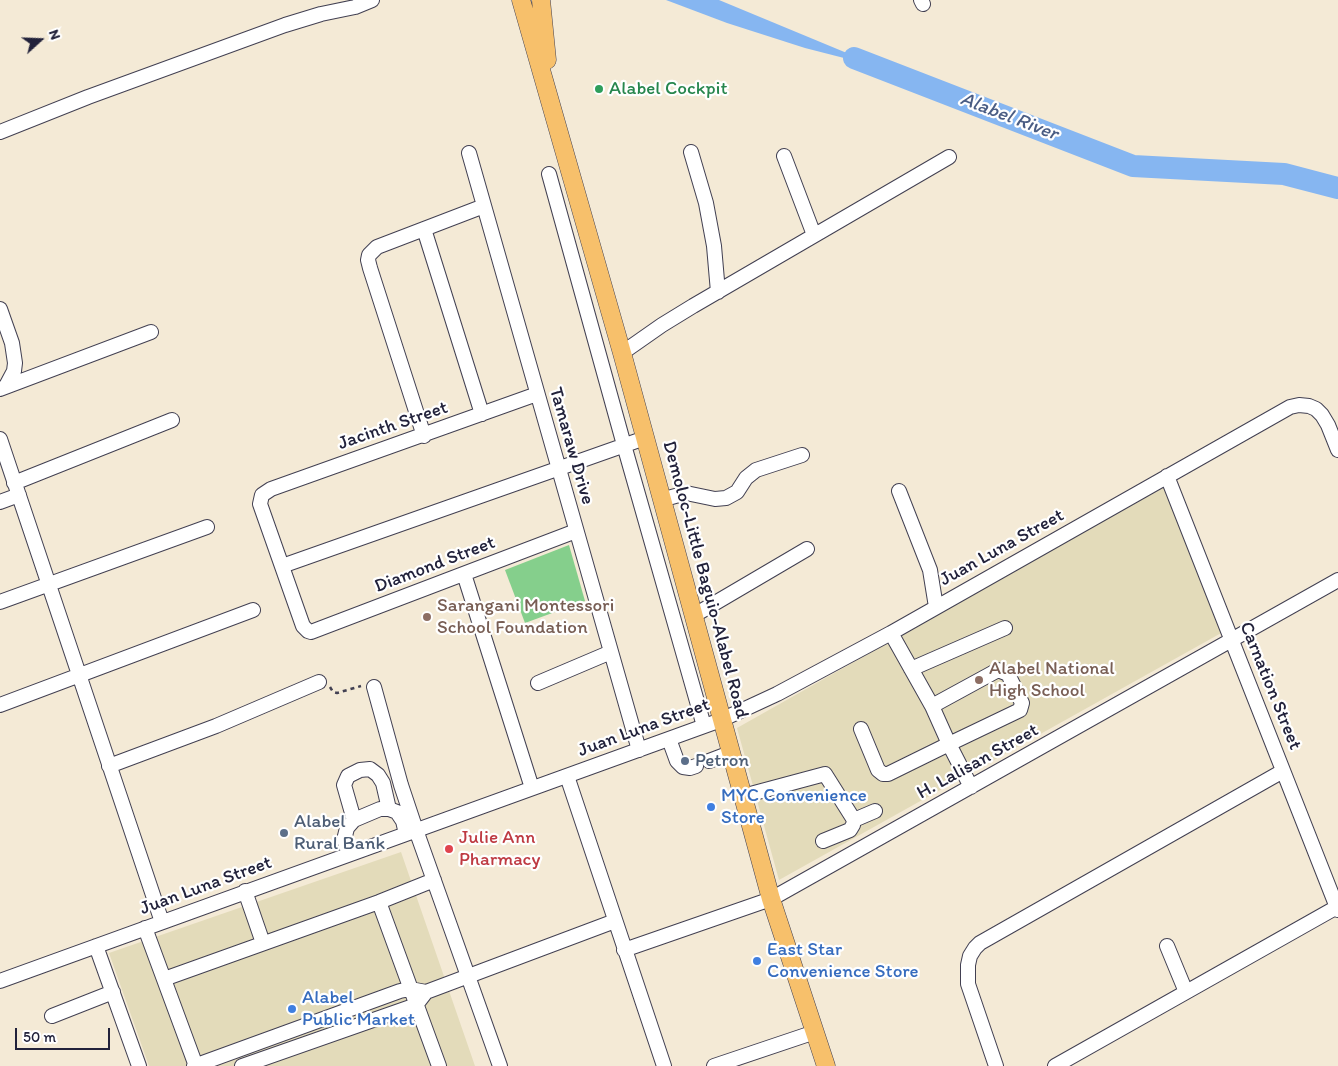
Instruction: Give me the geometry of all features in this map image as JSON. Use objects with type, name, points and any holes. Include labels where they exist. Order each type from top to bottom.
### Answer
[{"type":"main road","name":"Demoloc-Little Baguio-Alabel Road","points":[[522,0],[622,352],[771,900],[826,1066]]},
{"type":"main road","name":"Demoloc-Little Baguio-Alabel Road","points":[[541,0],[550,102]]},
{"type":"street","points":[[0,132],[88,97],[285,24],[355,7],[372,0]]},
{"type":"street","name":"Tamaraw Drive","points":[[469,152],[639,750]]},
{"type":"street","points":[[691,152],[706,203],[714,246],[718,292]]},
{"type":"street","points":[[784,156],[814,235]]},
{"type":"street","points":[[622,352],[662,325],[949,157]]},
{"type":"street","points":[[549,174],[704,726]]},
{"type":"street","points":[[424,436],[368,260],[369,254],[377,248],[484,206]]},
{"type":"street","points":[[424,229],[482,414]]},
{"type":"street","points":[[0,309],[12,343],[15,363],[14,371],[3,388]]},
{"type":"street","points":[[3,388],[151,332]]},
{"type":"street","name":"Jacinth Street","points":[[282,566],[260,504],[262,495],[271,489],[424,436],[537,394]]},
{"type":"street","name":"Juan Luna Street","points":[[0,980],[349,854],[409,826],[532,788],[721,720],[776,694],[891,633],[1290,407],[1300,405],[1316,409],[1328,425],[1338,450]]},
{"type":"street","points":[[0,502],[16,489],[172,420]]},
{"type":"street","points":[[282,566],[645,438]]},
{"type":"street","points":[[0,440],[162,922]]},
{"type":"street","points":[[661,500],[686,493],[715,499],[726,498],[737,492],[746,478],[756,470],[802,455]]},
{"type":"street","name":"Carnation Street","points":[[1168,476],[1338,908]]},
{"type":"street","points":[[899,491],[930,570],[936,607]]},
{"type":"street","points":[[0,602],[48,586],[207,526]]},
{"type":"street","name":"Diamond Street","points":[[282,566],[302,626],[308,631],[314,631],[576,531]]},
{"type":"street","points":[[693,616],[807,549]]},
{"type":"street","points":[[464,574],[532,788]]},
{"type":"street","name":"H. Lalisan Street","points":[[624,950],[771,900],[1338,580]]},
{"type":"street","points":[[0,706],[253,610]]},
{"type":"street","points":[[911,669],[1005,628]]},
{"type":"street","points":[[891,633],[932,706],[971,787]]},
{"type":"street","points":[[538,683],[611,652]]},
{"type":"street","points":[[861,729],[878,770],[882,774],[888,774],[1020,710],[1022,703],[1016,687],[1008,674],[998,670],[932,706]]},
{"type":"street","points":[[109,766],[216,726],[319,682]]},
{"type":"street","points":[[374,687],[409,826],[434,880],[500,1066]]},
{"type":"street","points":[[668,739],[677,761],[683,766],[690,768],[696,766]]},
{"type":"street","points":[[709,761],[730,753]]},
{"type":"street","points":[[354,820],[344,785],[348,776],[360,770],[370,769],[378,775],[383,783],[389,810]]},
{"type":"street","points":[[996,1066],[968,984],[970,956],[975,948],[989,938],[1283,771]]},
{"type":"street","points":[[744,796],[825,774],[854,820],[850,830],[823,841]]},
{"type":"street","points":[[567,776],[664,1066]]},
{"type":"street","points":[[349,854],[344,840],[347,828],[354,820],[380,809],[397,812],[409,826]]},
{"type":"street","points":[[854,820],[875,811]]},
{"type":"street","points":[[164,979],[379,902],[434,880]]},
{"type":"street","points":[[245,891],[263,943]]},
{"type":"street","points":[[379,902],[438,1066]]},
{"type":"street","points":[[1055,1066],[1338,908]]},
{"type":"street","points":[[242,1066],[416,1005],[426,992],[615,922]]},
{"type":"street","points":[[145,928],[195,1066],[410,988],[426,992]]},
{"type":"street","points":[[96,946],[139,1066]]},
{"type":"street","points":[[1167,946],[1186,992]]},
{"type":"street","points":[[52,1016],[113,992]]},
{"type":"street","points":[[306,1025],[312,1042]]},
{"type":"street","points":[[714,1066],[815,1032]]},
{"type":"path","points":[[319,682],[326,682],[337,693],[361,686],[374,687]]},
{"type":"shaded area","name":"Alabel National High School","points":[[1164,487],[1223,632],[779,880],[737,728]]},
{"type":"shaded area","name":"Alabel Public Market","points":[[401,852],[475,1066],[149,1066],[109,953]]},
{"type":"green space","points":[[569,545],[585,601],[525,623],[505,570]]},
{"type":"water","points":[[666,0],[719,0],[883,68],[805,48],[727,23]]},
{"type":"waterway","name":"Alabel River","points":[[854,58],[1133,166],[1284,174],[1338,188]]},
{"type":"place","name":"Alabel Cockpit","points":[[599,89]]},
{"type":"place","name":"Sarangani Montessori School Foundation","points":[[427,617]]},
{"type":"place","name":"Alabel National High School","points":[[979,680]]},
{"type":"place","name":"Petron","points":[[685,761]]},
{"type":"place","name":"MYC Convenience Store","points":[[711,807]]},
{"type":"place","name":"Alabel Rural Bank","points":[[284,833]]},
{"type":"place","name":"Julie Ann Pharmacy","points":[[449,849]]},
{"type":"place","name":"East Star Convenience Store","points":[[757,961]]},
{"type":"place","name":"Alabel Public Market","points":[[292,1009]]}]
